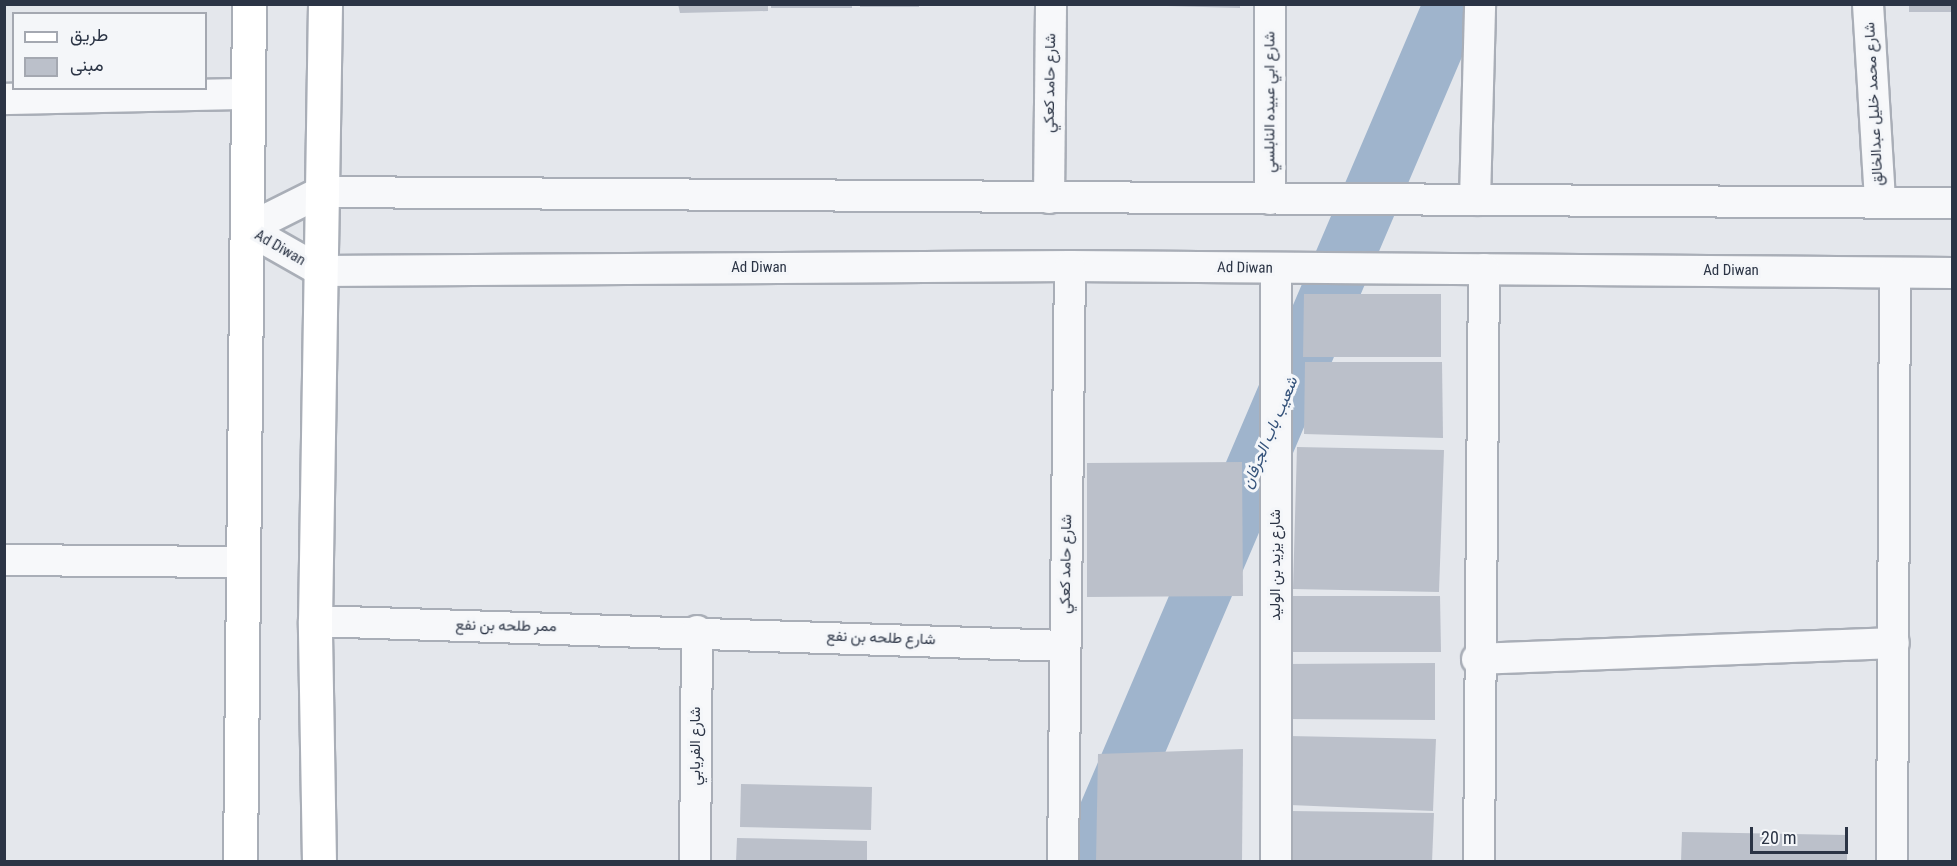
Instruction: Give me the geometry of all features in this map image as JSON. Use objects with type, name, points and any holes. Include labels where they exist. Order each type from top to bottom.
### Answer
[{"type":"street","points":[[240,861],[249,4]]},
{"type":"street","points":[[319,861],[315,621],[325,4]]},
{"type":"street","name":"شارع حامد كعكي","points":[[1049,198],[1051,4]]},
{"type":"street","name":"شارع ابي عبيده النابلسي","points":[[1270,4],[1270,199]]},
{"type":"street","points":[[1475,200],[1480,4]]},
{"type":"street","name":"شارع محمد خليل عبدالخالق","points":[[1868,4],[1880,202]]},
{"type":"street","points":[[4,99],[249,94]]},
{"type":"street","name":"Ad Diwan","points":[[247,229],[321,192],[1953,203]]},
{"type":"street","name":"Ad Diwan","points":[[247,229],[321,271],[1070,266],[1953,273]]},
{"type":"street","name":"شارع حامد كعكي","points":[[1063,861],[1070,266]]},
{"type":"street","name":"شارع يزيد بن الوليد","points":[[1276,268],[1276,861]]},
{"type":"street","points":[[1479,861],[1477,659],[1484,270]]},
{"type":"street","points":[[1892,861],[1895,273]]},
{"type":"street","points":[[4,560],[242,562]]},
{"type":"street","name":"ممر طلحه بن نفع","points":[[315,621],[697,631]]},
{"type":"street","name":"شارع طلحه بن نفع","points":[[697,631],[1065,646]]},
{"type":"street","name":"شارع الفريابي","points":[[695,861],[697,631]]},
{"type":"street","points":[[1477,659],[1894,643]]},
{"type":"building","points":[[678,4],[768,4],[768,11],[680,13]]},
{"type":"building","points":[[860,4],[919,4],[919,7],[860,7]]},
{"type":"building","points":[[1093,4],[1240,4],[1240,8]]},
{"type":"building","points":[[1909,4],[1952,4],[1952,12],[1909,12]]},
{"type":"building","points":[[771,5],[852,5],[852,8],[771,8]]},
{"type":"building","points":[[1304,294],[1441,294],[1441,357],[1303,357]]},
{"type":"building","points":[[1305,362],[1442,362],[1443,438],[1304,434]]},
{"type":"building","points":[[1297,447],[1444,450],[1439,592],[1293,589]]},
{"type":"building","points":[[1242,462],[1243,596],[1087,597],[1087,463]]},
{"type":"building","points":[[1291,596],[1440,596],[1441,652],[1293,652]]},
{"type":"building","points":[[1435,663],[1435,720],[1287,719],[1286,664]]},
{"type":"building","points":[[1289,736],[1436,739],[1433,811],[1290,805]]},
{"type":"building","points":[[1243,749],[1242,862],[1096,862],[1098,754]]},
{"type":"building","points":[[741,784],[872,787],[871,830],[740,827]]},
{"type":"building","points":[[1291,811],[1434,813],[1432,862],[1292,862]]},
{"type":"building","points":[[1682,832],[1847,835],[1847,862],[1681,862]]},
{"type":"building","points":[[737,838],[867,841],[867,862],[736,862]]},
{"type":"waterway","name":"شعيب باب الجرفان","points":[[1087,862],[1453,4]]}]
